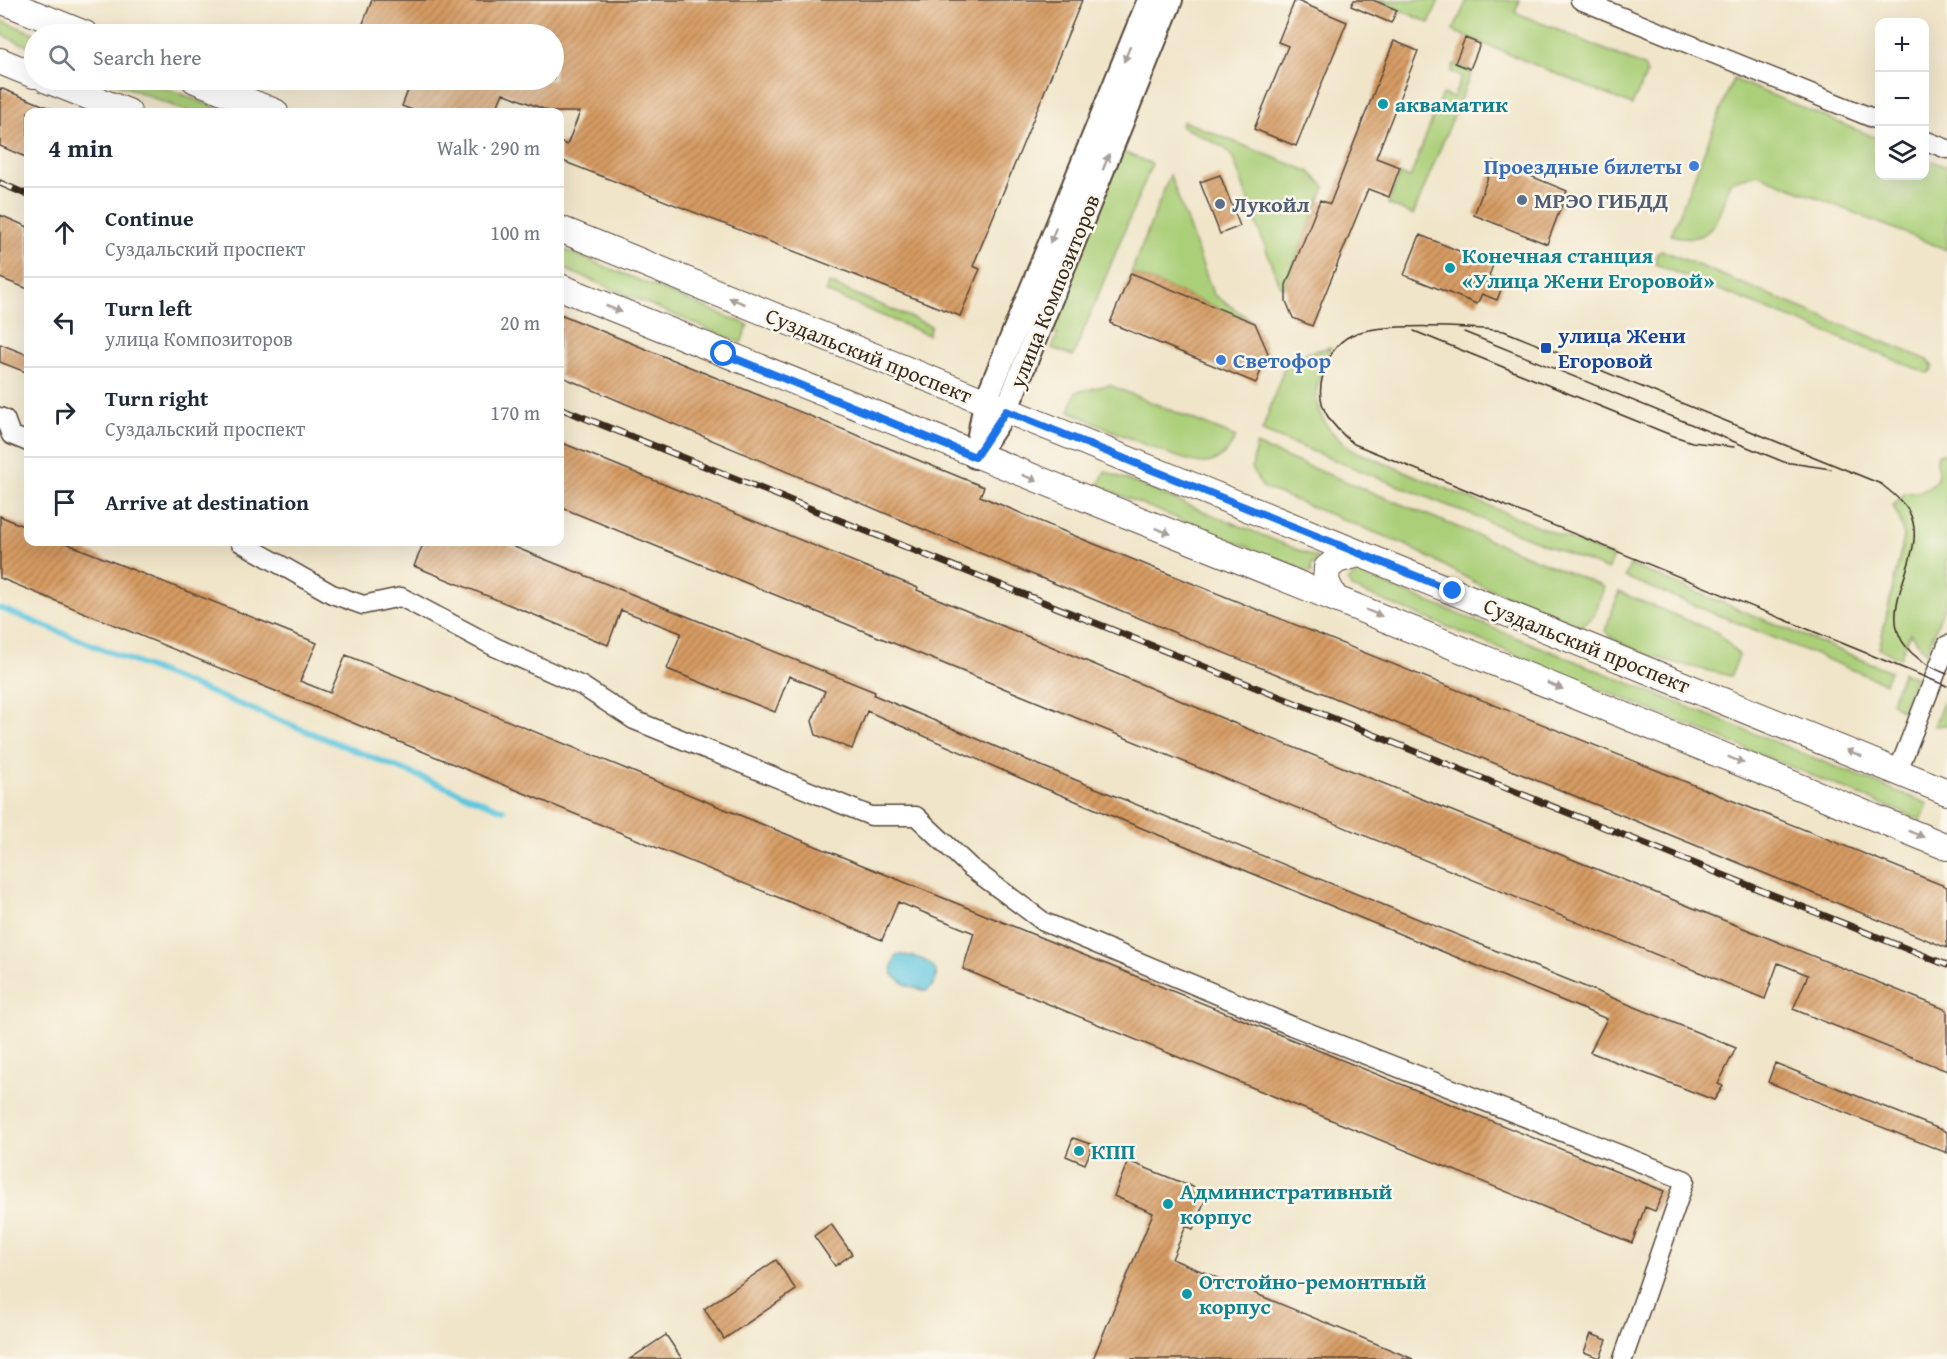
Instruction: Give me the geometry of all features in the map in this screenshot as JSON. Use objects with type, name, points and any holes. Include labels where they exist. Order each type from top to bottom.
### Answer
[{"type":"main road","points":[[0,0],[60,24]]},
{"type":"main road","points":[[0,61],[24,71]]},
{"type":"main road","points":[[72,90],[118,108]]},
{"type":"main road","points":[[220,90],[265,108]]},
{"type":"main road","name":"Суздальский проспект","points":[[564,231],[1947,792]]},
{"type":"main road","points":[[564,289],[975,457],[1334,597],[1947,847]]},
{"type":"main road","points":[[1334,597],[1326,581],[1327,568],[1337,560],[1359,554]]},
{"type":"street","name":"улица Композиторов","points":[[996,407],[1149,0]]},
{"type":"street","name":"улица Композиторов","points":[[975,457],[1171,0]]},
{"type":"street","points":[[1580,0],[1875,119]]},
{"type":"street","points":[[1929,142],[1947,149]]},
{"type":"street","points":[[0,417],[5,419],[11,435],[24,440]]},
{"type":"street","points":[[247,546],[332,594],[363,605],[401,597],[495,647],[582,686],[634,720],[836,804],[871,816],[916,816],[970,867],[1044,922],[1292,1026],[1685,1180],[1623,1359]]},
{"type":"street","points":[[1898,771],[1947,645]]},
{"type":"green space","points":[[1378,0],[1439,0],[1429,23]]},
{"type":"green space","points":[[1467,0],[1520,0],[1515,12],[1644,66],[1647,73],[1632,105],[1453,31]]},
{"type":"green space","points":[[0,20],[24,29],[24,45],[0,34]]},
{"type":"green space","points":[[1454,64],[1472,71],[1413,215],[1388,204],[1400,174],[1410,178],[1442,94],[1453,98],[1462,77],[1451,72]]},
{"type":"green space","points":[[1733,79],[1875,137],[1875,180],[1929,180],[1929,160],[1947,167],[1947,250],[1757,174],[1730,182],[1717,217],[1706,233],[1686,238],[1671,235]]},
{"type":"green space","points":[[134,90],[171,90],[217,108],[178,108]]},
{"type":"green space","points":[[1183,121],[1310,172],[1325,187],[1284,287],[1279,285],[1233,158],[1225,148],[1181,126]]},
{"type":"green space","points":[[1119,150],[1152,164],[1073,356],[1052,348],[1058,334],[1046,329]]},
{"type":"green space","points":[[1170,175],[1213,294],[1255,323],[1131,273]]},
{"type":"green space","points":[[564,250],[748,325],[741,343],[564,269]]},
{"type":"green space","points":[[1661,250],[1928,360],[1933,367],[1927,373],[1655,264],[1657,253]]},
{"type":"green space","points":[[829,283],[931,326],[928,335],[826,292]]},
{"type":"green space","points":[[1331,347],[1319,377],[1317,403],[1327,426],[1350,449],[1613,557],[1608,570],[1262,431],[1286,362],[1296,356]]},
{"type":"green space","points":[[1109,385],[1236,437],[1220,458],[1205,463],[1194,462],[1139,442],[1069,411],[1076,392]]},
{"type":"green space","points":[[1256,445],[1604,587],[1594,616],[1581,626],[1480,585],[1406,545],[1262,487],[1252,468]]},
{"type":"green space","points":[[1938,454],[1947,454],[1947,600],[1926,653],[1910,633],[1900,658],[1879,649],[1904,537],[1900,520],[1893,506],[1905,493],[1917,492],[1933,485],[1938,475]]},
{"type":"green space","points":[[1105,471],[1318,558],[1311,566],[1312,573],[1110,491],[1099,485]]},
{"type":"green space","points":[[1630,565],[1890,671],[1885,683],[1625,577]]},
{"type":"green space","points":[[1357,573],[1928,804],[1921,820],[1352,588],[1348,581]]},
{"type":"green space","points":[[1619,592],[1718,633],[1739,655],[1731,676],[1664,660],[1630,648],[1616,640],[1605,631]]},
{"type":"green space","points":[[1903,672],[1915,677],[1902,711],[1891,702]]},
{"type":"green space","points":[[1947,693],[1947,725],[1934,726]]},
{"type":"water","points":[[897,955],[915,957],[935,969],[934,983],[927,991],[908,986],[893,975],[892,966]]},
{"type":"building","points":[[372,0],[1082,0],[973,266],[980,269],[960,316],[564,162],[564,144],[567,145],[580,112],[564,112],[564,108],[541,108],[503,93],[497,108],[407,108],[402,106],[408,90],[564,90],[564,24],[363,24]]},
{"type":"building","points":[[1295,0],[1347,22],[1296,146],[1254,129],[1288,46],[1278,42]]},
{"type":"building","points":[[1354,0],[1373,0],[1397,10],[1391,23],[1351,6]]},
{"type":"building","points":[[1465,38],[1480,44],[1470,69],[1455,63]]},
{"type":"building","points":[[1394,41],[1418,51],[1376,158],[1400,167],[1389,197],[1368,189],[1312,326],[1293,318],[1286,301],[1286,285],[1320,200],[1330,204]]},
{"type":"building","points":[[0,88],[50,108],[24,108],[24,156],[0,146]]},
{"type":"building","points":[[1494,161],[1567,191],[1547,244],[1474,215]]},
{"type":"building","name":"Лукойл","points":[[1220,175],[1240,226],[1220,234],[1200,182]]},
{"type":"building","points":[[0,215],[24,225],[24,287],[0,278]]},
{"type":"building","name":"Конечная станция «Улица Жени Егоровой»","points":[[1420,235],[1493,265],[1489,276],[1504,282],[1497,300],[1482,294],[1477,304],[1404,275]]},
{"type":"building","points":[[1131,273],[1255,323],[1268,353],[1256,383],[1110,323]]},
{"type":"building","points":[[564,316],[984,487],[980,496],[1087,541],[1947,887],[1947,948],[970,549],[564,378]]},
{"type":"building","points":[[0,344],[24,353],[24,371],[0,362]]},
{"type":"building","points":[[564,444],[918,588],[917,590],[1248,729],[1947,1010],[1947,1071],[1793,1009],[1808,975],[1778,963],[1765,999],[564,509]]},
{"type":"building","points":[[0,516],[24,526],[24,546],[73,546],[317,643],[300,681],[330,693],[346,655],[1664,1191],[1655,1211],[1645,1207],[1632,1243],[963,969],[974,933],[898,902],[882,940],[0,578]]},
{"type":"building","points":[[422,546],[512,546],[875,692],[874,695],[1034,763],[1736,1048],[1718,1084],[1723,1086],[1714,1100],[1590,1052],[1607,1019],[1027,781],[867,711],[852,749],[816,735],[812,721],[825,691],[789,676],[775,712],[667,669],[681,633],[621,610],[608,645],[414,566]]},
{"type":"building","points":[[1775,1063],[1947,1132],[1947,1153],[1768,1082]]},
{"type":"building","name":"КПП","points":[[1073,1138],[1093,1145],[1085,1164],[1066,1156]]},
{"type":"building","name":"Отстойно-ремонтный корпус","points":[[1128,1161],[1208,1193],[1193,1229],[1186,1226],[1172,1259],[1413,1359],[1093,1359],[1153,1213],[1114,1196]]},
{"type":"building","points":[[831,1224],[852,1254],[835,1266],[814,1236]]},
{"type":"building","points":[[776,1260],[796,1290],[724,1339],[704,1309]]},
{"type":"building","points":[[1591,1334],[1607,1340],[1600,1358],[1584,1352]]},
{"type":"building","points":[[666,1335],[682,1359],[630,1359]]},
{"type":"waterway","points":[[0,608],[503,810]]},
{"type":"tram line","points":[[1947,674],[1916,657],[1900,637],[1896,617],[1899,595],[1912,551],[1914,530],[1908,510],[1881,484],[1504,331],[1471,328],[1383,328],[1365,331],[1346,338],[1329,359],[1324,372],[1321,399],[1333,424],[1354,444],[1947,686]]},
{"type":"tram line","points":[[1414,331],[1671,435],[1692,442],[1734,447]]},
{"type":"tram line","points":[[1464,332],[1784,462],[1831,469]]},
{"type":"railway","points":[[0,183],[24,193]]},
{"type":"railway","points":[[564,410],[1947,965]]},
{"type":"place","name":"акваматик","points":[[1383,104]]},
{"type":"place","name":"Проездные билеты","points":[[1694,166]]},
{"type":"place","name":"МРЭО ГИБДД","points":[[1522,200]]},
{"type":"place","name":"Лукойл","points":[[1220,204]]},
{"type":"place","name":"Конечная станция «Улица Жени Егоровой»","points":[[1450,268]]},
{"type":"place","name":"улица Жени Егоровой","points":[[1546,348]]},
{"type":"place","name":"Светофор","points":[[1221,360]]},
{"type":"place","name":"КПП","points":[[1079,1151]]},
{"type":"place","name":"Административный корпус","points":[[1168,1204]]},
{"type":"place","name":"Отстойно-ремонтный корпус","points":[[1187,1294]]},
{"type":"route","points":[[724,354],[975,457],[1006,411],[1453,591]]}]
